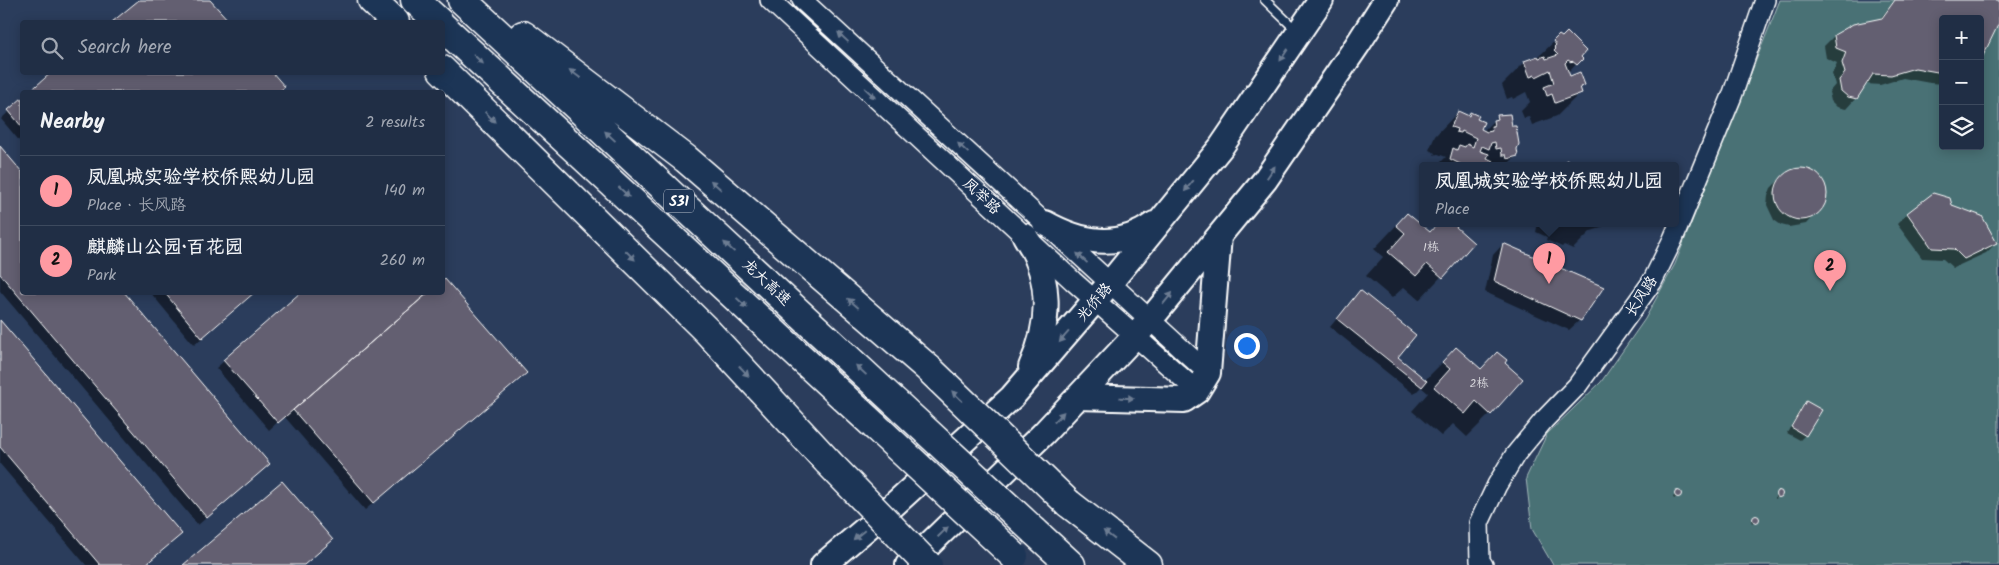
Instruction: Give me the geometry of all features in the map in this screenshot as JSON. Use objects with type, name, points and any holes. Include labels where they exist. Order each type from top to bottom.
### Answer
[{"type":"highway","points":[[372,0],[393,20]]},
{"type":"highway","points":[[415,0],[437,20]]},
{"type":"highway","name":"龙大高速","points":[[462,0],[1071,565]]},
{"type":"highway","points":[[478,0],[686,159],[929,369],[1068,503],[1148,565]]},
{"type":"highway","name":"S31","points":[[445,29],[1019,561]]},
{"type":"highway","points":[[445,73],[706,331],[828,462],[928,565]]},
{"type":"main road","name":"光侨路","points":[[823,565],[888,510],[1020,388],[1103,292],[1221,147],[1322,0]]},
{"type":"main road","points":[[908,565],[1036,441],[1143,328],[1266,180],[1386,0]]},
{"type":"main road","points":[[1045,223],[1073,236],[1108,242],[1135,234],[1166,216]]},
{"type":"main road","points":[[1020,388],[1035,359],[1044,323],[1046,305],[1044,275],[1033,248],[1025,236]]},
{"type":"main road","points":[[1078,397],[1184,400],[1202,382],[1219,236]]},
{"type":"street","name":"凤举路","points":[[770,0],[1025,236],[1103,292],[1202,382]]},
{"type":"street","name":"凤举路","points":[[802,0],[1045,223],[1103,292]]},
{"type":"street","name":"长风路","points":[[1679,227],[1732,96],[1765,0]]},
{"type":"street","name":"长风路","points":[[1483,565],[1480,561],[1480,523],[1497,485],[1515,455],[1544,420],[1577,386],[1614,337],[1652,282],[1679,227]]},
{"type":"lane","points":[[1265,0],[1300,33]]},
{"type":"green space","points":[[1780,0],[1999,0],[1999,565],[1553,565],[1532,529],[1526,478],[1547,434],[1601,382],[1645,319],[1675,264]]},
{"type":"building","points":[[139,0],[210,0],[228,20],[114,20]]},
{"type":"building","points":[[1895,0],[1999,0],[1999,23],[1984,54],[1984,15],[1939,15],[1939,72],[1915,68],[1891,75],[1873,74],[1857,99],[1848,97],[1841,91],[1839,80],[1845,73],[1842,63],[1846,52],[1836,48],[1834,35],[1853,24],[1882,18]]},
{"type":"building","points":[[1567,32],[1586,51],[1581,57],[1583,59],[1577,65],[1568,60],[1565,63],[1570,76],[1580,72],[1585,85],[1580,87],[1582,93],[1555,103],[1552,94],[1547,96],[1544,87],[1554,83],[1550,70],[1536,77],[1535,75],[1530,77],[1524,61],[1538,56],[1539,58],[1545,56],[1546,59],[1558,55],[1554,51],[1556,45],[1553,41],[1559,35],[1562,37]]},
{"type":"building","points":[[49,75],[275,75],[285,87],[281,90],[31,90]]},
{"type":"building","points":[[20,100],[20,125],[8,110]]},
{"type":"building","points":[[1458,111],[1469,116],[1470,112],[1479,116],[1477,119],[1484,122],[1481,129],[1487,132],[1492,131],[1491,126],[1494,126],[1493,120],[1498,119],[1497,115],[1510,114],[1512,126],[1516,126],[1519,144],[1517,149],[1518,156],[1507,159],[1506,155],[1502,155],[1501,148],[1496,149],[1495,142],[1491,143],[1489,149],[1482,146],[1480,151],[1489,154],[1487,158],[1493,162],[1456,162],[1450,159],[1453,148],[1457,150],[1459,145],[1465,147],[1467,144],[1473,147],[1476,138],[1462,131],[1461,133],[1456,132],[1457,129],[1451,127]]},
{"type":"building","points":[[0,146],[20,170],[20,295],[127,295],[270,464],[207,518],[0,274]]},
{"type":"building","points":[[1796,168],[1806,168],[1820,175],[1827,189],[1827,199],[1820,213],[1806,220],[1796,220],[1786,216],[1779,209],[1775,199],[1775,189],[1779,179],[1786,172]]},
{"type":"building","points":[[1933,193],[1950,198],[1952,205],[1982,216],[1997,243],[1964,259],[1954,249],[1932,248],[1907,213]]},
{"type":"building","points":[[1407,213],[1419,223],[1419,227],[1424,227],[1430,232],[1434,227],[1456,227],[1474,243],[1443,278],[1427,264],[1416,276],[1388,252],[1405,233],[1396,225]]},
{"type":"building","points":[[1503,243],[1604,287],[1581,321],[1494,281]]},
{"type":"building","points":[[445,279],[527,373],[374,503],[293,410],[426,295],[445,295]]},
{"type":"building","points":[[1360,290],[1416,335],[1398,357],[1427,381],[1422,387],[1337,319]]},
{"type":"building","points":[[166,295],[252,295],[202,338]]},
{"type":"building","points":[[298,295],[426,295],[278,423],[223,360]]},
{"type":"building","points":[[0,320],[182,534],[145,565],[100,565],[0,447]]},
{"type":"building","points":[[1456,347],[1481,369],[1497,352],[1507,360],[1505,363],[1523,379],[1491,415],[1476,401],[1465,414],[1434,387],[1450,369],[1442,362]]},
{"type":"building","points":[[1806,401],[1822,410],[1806,436],[1791,427]]},
{"type":"building","points":[[282,481],[333,540],[304,565],[183,565]]},
{"type":"building","points":[[1678,490],[1682,494],[1678,498],[1674,494]]},
{"type":"building","points":[[1779,490],[1783,494],[1779,498],[1775,494]]},
{"type":"building","points":[[1756,515],[1760,519],[1756,523],[1752,519]]},
{"type":"place","name":"凤凰城实验学校侨熙幼儿园","points":[[1549,284]]},
{"type":"place","name":"麒麟山公园·百花园","points":[[1830,291]]}]
